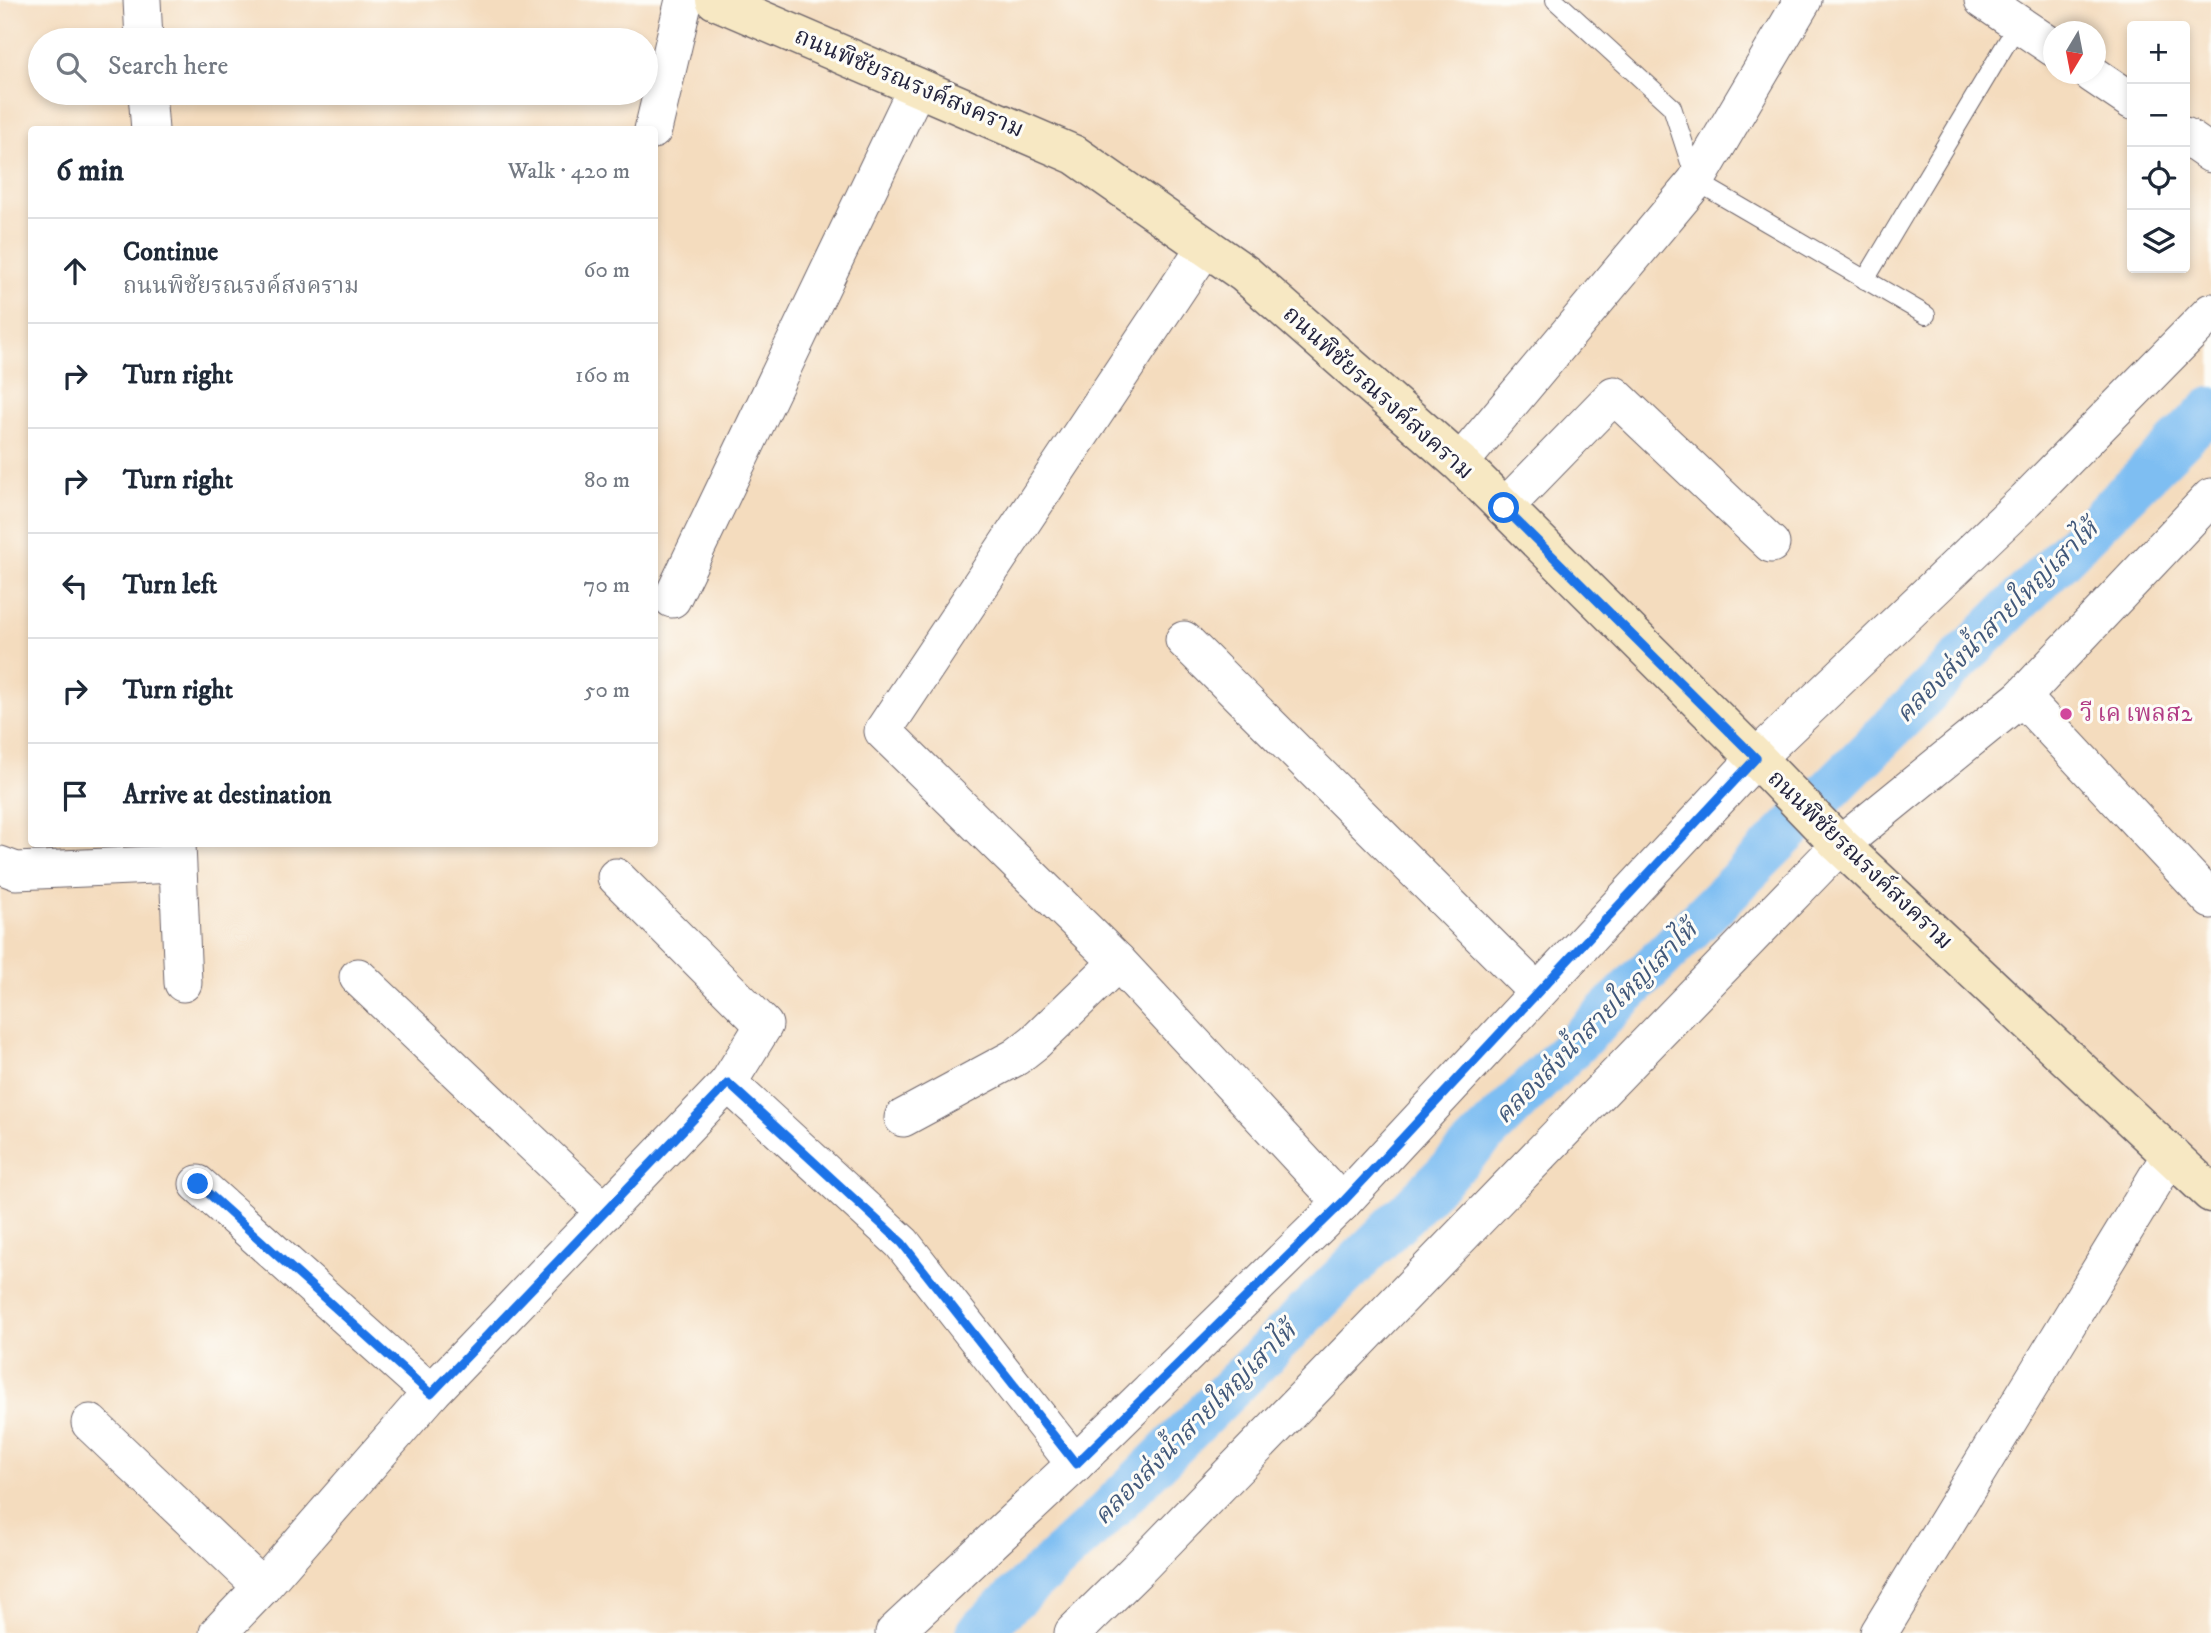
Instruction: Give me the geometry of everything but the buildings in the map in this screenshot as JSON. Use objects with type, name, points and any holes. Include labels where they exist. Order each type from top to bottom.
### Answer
[{"type":"main road","name":"ถนนพิชัยรณรงค์สงคราม","points":[[715,0],[1075,155],[1245,274],[1460,463],[1834,839],[2211,1193]]},
{"type":"street","points":[[142,0],[143,28]]},
{"type":"street","points":[[654,126],[684,0]]},
{"type":"street","points":[[1460,463],[1696,181],[1803,0]]},
{"type":"street","points":[[1983,0],[2043,41]]},
{"type":"street","points":[[2106,83],[2127,98]]},
{"type":"street","points":[[672,599],[917,87]]},
{"type":"street","points":[[148,105],[150,126]]},
{"type":"street","points":[[2190,139],[2211,154]]},
{"type":"street","points":[[1206,246],[883,731],[1118,962],[1342,1203]]},
{"type":"street","points":[[894,1633],[1076,1464],[1342,1203],[1756,758],[2026,500],[2211,312]]},
{"type":"street","points":[[1504,508],[1614,395],[1771,544]]},
{"type":"street","points":[[1094,1626],[1834,839],[2022,697],[2211,497]]},
{"type":"street","points":[[1184,640],[1537,992]]},
{"type":"street","points":[[2022,697],[2211,900]]},
{"type":"street","points":[[0,865],[16,871],[177,853],[183,983]]},
{"type":"street","points":[[218,1633],[262,1587],[431,1394],[728,1083],[764,1025],[616,877]]},
{"type":"street","points":[[903,1118],[1016,1057],[1118,962]]},
{"type":"street","points":[[358,977],[605,1212]]},
{"type":"street","points":[[728,1083],[902,1243],[1076,1464]]},
{"type":"street","points":[[1879,1633],[2171,1154]]},
{"type":"street","points":[[198,1184],[431,1394]]},
{"type":"street","points":[[90,1423],[262,1587]]},
{"type":"lane","points":[[1555,0],[1672,107],[1696,181],[1926,315]]},
{"type":"lane","points":[[1865,280],[2018,23]]},
{"type":"waterway","name":"คลองส่งน้ำสายใหญ่เสาไห้","points":[[977,1633],[1095,1524],[2211,409]]},
{"type":"place","name":"วี เค เพลส2","points":[[2066,714]]},
{"type":"route","points":[[198,1184],[431,1394],[728,1083],[902,1243],[1076,1464],[1342,1203],[1756,758],[1504,508]]}]
